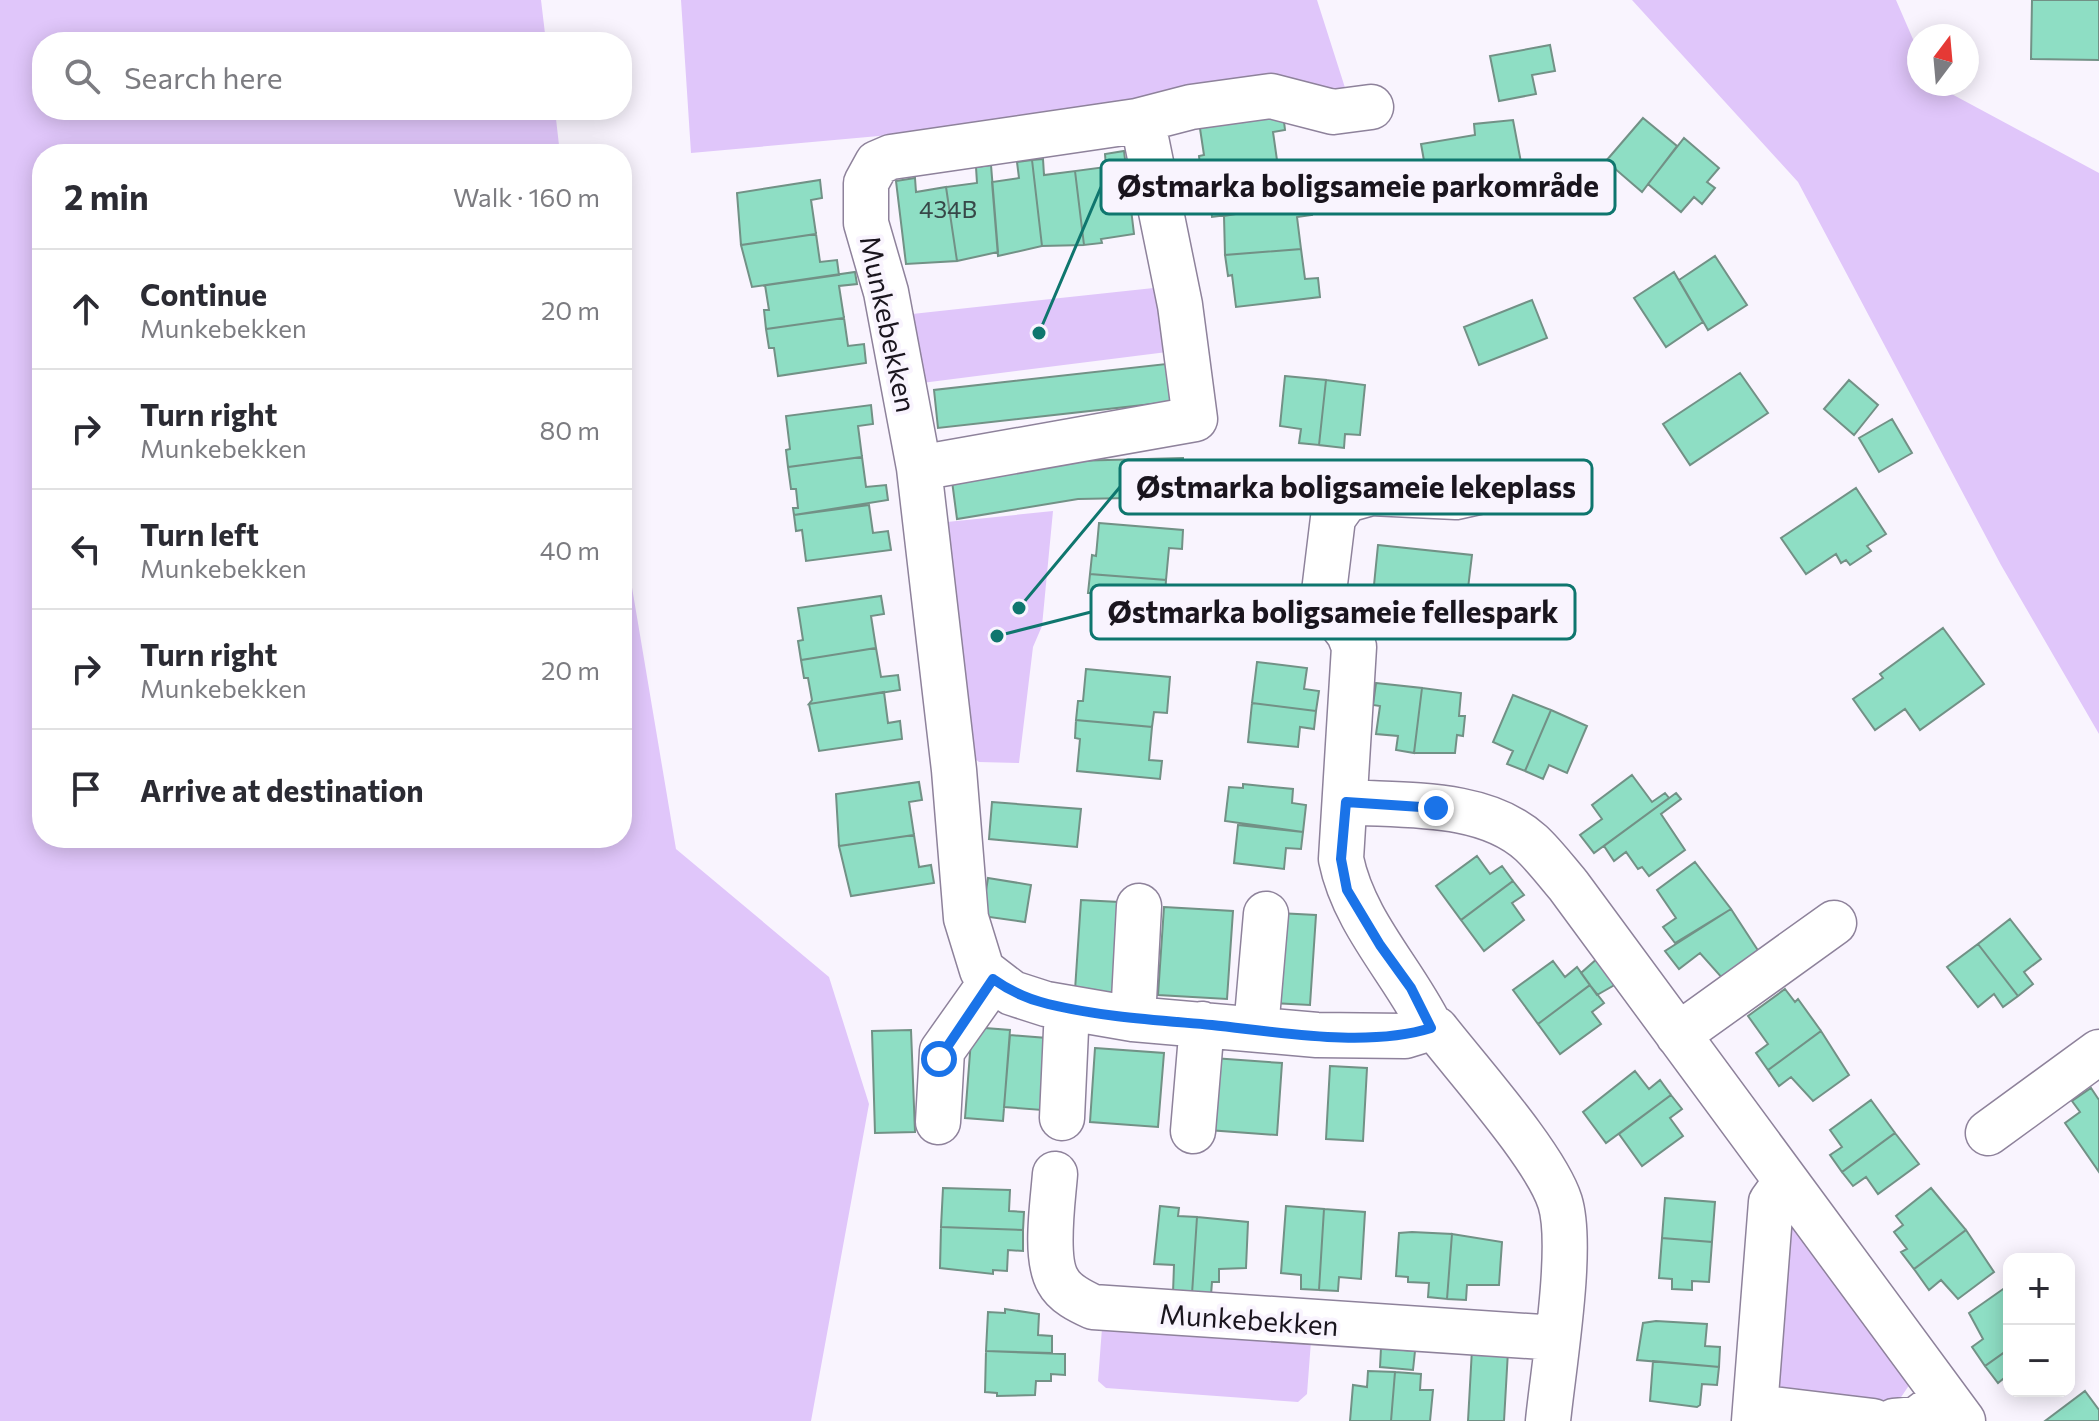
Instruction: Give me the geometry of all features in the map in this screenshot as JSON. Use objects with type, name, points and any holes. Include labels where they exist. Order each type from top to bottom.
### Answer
[{"type":"lane","name":"Munkebekken","points":[[993,979],[982,970],[966,918],[954,770],[919,468],[886,292],[866,223],[866,183],[871,171],[877,163],[891,157],[1137,121],[1191,107],[1271,96],[1333,112],[1371,107]]},
{"type":"lane","points":[[919,468],[1195,419],[1180,305],[1146,138],[1137,121]]},
{"type":"lane","points":[[1431,1028],[1411,988],[1380,945],[1347,890],[1341,859],[1354,647],[1349,634],[1323,600],[1325,563],[1338,508],[1346,500],[1371,493],[1456,497],[1510,485]]},
{"type":"lane","points":[[1346,802],[1436,808],[1486,818],[1529,841],[1568,885],[1954,1410],[1894,1421]]},
{"type":"lane","points":[[1133,1019],[1139,906]]},
{"type":"lane","points":[[1256,1029],[1266,914]]},
{"type":"lane","points":[[1678,1035],[1834,923]]},
{"type":"lane","points":[[938,1122],[942,1051],[993,979],[1012,993],[1067,1008],[1133,1019],[1405,1036],[1436,1029],[1537,1160],[1560,1202],[1564,1243],[1548,1421]]},
{"type":"lane","points":[[1062,1118],[1067,1008]]},
{"type":"lane","points":[[1193,1131],[1202,1024]]},
{"type":"lane","points":[[1988,1133],[2099,1052]]},
{"type":"lane","name":"Munkebekken","points":[[1055,1174],[1052,1260],[1057,1281],[1072,1297],[1093,1307],[1557,1338]]},
{"type":"lane","points":[[1786,1181],[1771,1202],[1755,1414],[1873,1421]]},
{"type":"shaded area","points":[[0,0],[541,0],[545,32],[32,32],[32,120],[556,120],[559,144],[32,144],[32,848],[632,848],[632,587],[676,849],[829,977],[869,1104],[811,1421],[0,1421]]},
{"type":"shaded area","points":[[681,0],[1317,0],[1347,94],[691,153]]},
{"type":"shaded area","points":[[1632,0],[1896,0],[1907,25],[1907,96],[1955,96],[2099,173],[2099,734],[2001,565],[1798,182]]},
{"type":"shaded area","points":[[1163,287],[1175,351],[914,384],[903,315]]},
{"type":"shaded area","points":[[1053,511],[1042,626],[1033,647],[1019,763],[979,762],[966,752],[947,522]]},
{"type":"shaded area","points":[[1797,1228],[1912,1381],[1895,1406],[1777,1402],[1789,1229]]},
{"type":"shaded area","points":[[1102,1328],[1311,1341],[1307,1394],[1298,1402],[1106,1388],[1098,1381]]},
{"type":"building","points":[[2032,0],[2099,0],[2099,60],[2031,59]]},
{"type":"building","points":[[1550,45],[1555,71],[1532,75],[1536,94],[1499,101],[1490,56]]},
{"type":"building","points":[[1283,113],[1285,130],[1273,132],[1278,167],[1201,174],[1199,156],[1204,155],[1199,122]]},
{"type":"building","points":[[1643,118],[1677,146],[1642,192],[1606,161]]},
{"type":"building","points":[[1513,120],[1526,189],[1486,196],[1484,184],[1430,194],[1421,144],[1475,135],[1474,124]]},
{"type":"building","points":[[1684,138],[1719,168],[1707,182],[1715,188],[1702,204],[1694,197],[1681,212],[1648,184]]},
{"type":"building","points":[[1124,151],[1134,234],[1084,245],[1075,171],[1106,167],[1105,154]]},
{"type":"building","points":[[1043,159],[1044,175],[1075,171],[1084,245],[1042,246],[1032,160]]},
{"type":"building","points":[[1032,160],[1042,246],[998,256],[992,182],[1019,178],[1017,162]]},
{"type":"building","points":[[991,165],[998,252],[957,261],[946,187],[977,183],[976,167]]},
{"type":"building","points":[[1278,167],[1282,193],[1297,192],[1299,206],[1212,217],[1209,193],[1204,193],[1201,174]]},
{"type":"building","points":[[915,178],[916,192],[946,187],[957,261],[906,264],[896,181]]},
{"type":"building","points":[[820,180],[822,198],[811,200],[816,234],[741,245],[737,193]]},
{"type":"building","points":[[1310,201],[1312,215],[1297,217],[1301,249],[1225,255],[1224,216]]},
{"type":"building","points":[[816,234],[820,262],[837,260],[839,275],[752,287],[741,245]]},
{"type":"building","points":[[1301,249],[1305,279],[1318,278],[1320,297],[1236,307],[1232,275],[1228,276],[1225,255]]},
{"type":"building","points":[[1715,256],[1747,305],[1708,330],[1679,280]]},
{"type":"building","points":[[855,272],[857,284],[839,286],[844,318],[766,329],[764,310],[769,310],[765,285]]},
{"type":"building","points":[[1674,272],[1703,322],[1666,347],[1634,298]]},
{"type":"building","points":[[1532,300],[1547,338],[1479,365],[1464,327]]},
{"type":"building","points":[[844,318],[848,346],[864,344],[866,363],[778,376],[774,348],[769,348],[766,329]]},
{"type":"building","points":[[1175,363],[1179,401],[938,428],[934,390]]},
{"type":"building","points":[[1740,373],[1768,413],[1690,465],[1663,424]]},
{"type":"building","points":[[1285,376],[1326,380],[1319,445],[1299,443],[1301,429],[1280,426]]},
{"type":"building","points":[[1326,380],[1365,385],[1360,435],[1345,434],[1344,448],[1319,445]]},
{"type":"building","points":[[1849,380],[1878,405],[1854,435],[1824,409]]},
{"type":"building","points":[[871,405],[873,424],[858,426],[862,457],[788,467],[786,450],[790,449],[786,416]]},
{"type":"building","points":[[1892,419],[1912,453],[1879,472],[1859,438]]},
{"type":"building","points":[[862,457],[866,487],[886,485],[888,500],[794,515],[793,508],[798,508],[796,489],[791,489],[788,467]]},
{"type":"building","points":[[1183,458],[1184,497],[1078,499],[957,519],[952,481],[1071,461]]},
{"type":"building","points":[[1856,488],[1886,534],[1867,546],[1871,551],[1850,565],[1846,560],[1841,563],[1836,554],[1806,574],[1781,538]]},
{"type":"building","points":[[869,505],[873,533],[888,531],[891,550],[806,561],[802,530],[796,531],[794,515]]},
{"type":"building","points":[[1099,523],[1183,530],[1182,549],[1169,548],[1166,580],[1090,574],[1092,555],[1096,556]]},
{"type":"building","points":[[1378,545],[1472,555],[1466,605],[1430,602],[1428,619],[1406,617],[1408,599],[1373,595]]},
{"type":"building","points":[[1090,574],[1166,580],[1165,596],[1177,597],[1174,632],[1091,625],[1094,593],[1088,593]]},
{"type":"building","points":[[881,596],[884,614],[871,616],[876,648],[801,660],[798,641],[803,640],[798,608]]},
{"type":"building","points":[[1943,628],[1984,684],[1920,730],[1905,709],[1875,730],[1853,699],[1883,678],[1880,674]]},
{"type":"building","points":[[876,648],[881,677],[898,675],[900,690],[809,704],[812,700],[808,678],[804,678],[801,660]]},
{"type":"building","points":[[1257,662],[1307,668],[1304,689],[1319,691],[1316,711],[1252,703]]},
{"type":"building","points":[[1086,669],[1170,677],[1167,713],[1154,712],[1152,727],[1076,720],[1078,701],[1083,701]]},
{"type":"building","points":[[1376,683],[1422,688],[1414,753],[1396,750],[1398,736],[1376,734],[1380,706],[1373,705]]},
{"type":"building","points":[[1422,688],[1461,693],[1459,716],[1465,716],[1463,736],[1457,735],[1455,753],[1414,753]]},
{"type":"building","points":[[884,692],[888,723],[900,721],[902,739],[819,751],[809,704]]},
{"type":"building","points":[[1513,695],[1551,710],[1525,771],[1507,764],[1513,751],[1493,742]]},
{"type":"building","points":[[1252,703],[1316,711],[1314,729],[1300,727],[1298,747],[1248,742]]},
{"type":"building","points":[[1551,710],[1587,726],[1567,773],[1549,765],[1543,779],[1525,771]]},
{"type":"building","points":[[1076,720],[1152,727],[1149,760],[1162,761],[1160,779],[1077,771],[1080,739],[1075,738]]},
{"type":"building","points":[[1632,775],[1652,802],[1665,793],[1669,798],[1594,853],[1580,835],[1602,819],[1592,805]]},
{"type":"building","points":[[919,782],[922,800],[909,802],[914,835],[839,846],[836,794]]},
{"type":"building","points":[[1243,784],[1293,789],[1292,803],[1306,805],[1303,832],[1225,821],[1229,787],[1243,788]]},
{"type":"building","points":[[1676,793],[1681,799],[1661,814],[1685,850],[1649,876],[1642,867],[1638,869],[1626,852],[1614,861],[1604,846]]},
{"type":"building","points":[[992,802],[1081,809],[1077,847],[989,839]]},
{"type":"building","points":[[1238,825],[1303,832],[1301,849],[1286,848],[1284,869],[1234,863]]},
{"type":"building","points":[[914,835],[919,867],[931,865],[934,883],[851,896],[839,846]]},
{"type":"building","points":[[1477,856],[1490,874],[1502,866],[1513,881],[1461,920],[1436,886]]},
{"type":"building","points":[[1695,862],[1731,909],[1675,943],[1663,927],[1676,918],[1657,890]]},
{"type":"building","points":[[988,878],[1031,885],[1025,922],[982,916]]},
{"type":"building","points":[[1513,881],[1524,895],[1512,903],[1524,920],[1484,951],[1461,920]]},
{"type":"building","points":[[1081,900],[1119,902],[1114,993],[1075,990]]},
{"type":"building","points":[[1164,907],[1233,911],[1227,999],[1158,995]]},
{"type":"building","points":[[1731,909],[1759,952],[1723,979],[1700,953],[1679,969],[1665,951]]},
{"type":"building","points":[[1278,913],[1316,915],[1310,1005],[1272,1003]]},
{"type":"building","points":[[2010,919],[2041,959],[2024,972],[2033,984],[2018,996],[1978,944]]},
{"type":"building","points":[[1978,944],[2018,996],[2003,1007],[1994,994],[1978,1007],[1947,967]]},
{"type":"building","points":[[1599,957],[1618,983],[1597,995],[1581,973]]},
{"type":"building","points":[[1553,961],[1565,977],[1577,967],[1590,985],[1538,1024],[1513,990]]},
{"type":"building","points":[[1590,985],[1604,1003],[1592,1012],[1601,1024],[1560,1054],[1538,1024]]},
{"type":"building","points":[[1785,989],[1795,1002],[1798,999],[1821,1031],[1768,1070],[1756,1053],[1768,1044],[1748,1016]]},
{"type":"building","points":[[972,1027],[1010,1030],[1003,1121],[965,1118]]},
{"type":"building","points":[[911,1030],[915,1132],[875,1133],[872,1031]]},
{"type":"building","points":[[1821,1031],[1849,1075],[1813,1101],[1791,1077],[1779,1086],[1768,1070]]},
{"type":"building","points":[[1010,1035],[1047,1038],[1042,1110],[1004,1107]]},
{"type":"building","points":[[1095,1048],[1164,1053],[1158,1127],[1090,1122]]},
{"type":"building","points":[[1213,1058],[1282,1063],[1277,1135],[1208,1130]]},
{"type":"building","points":[[1330,1066],[1367,1068],[1363,1141],[1326,1139]]},
{"type":"building","points":[[1635,1071],[1649,1089],[1660,1080],[1671,1095],[1606,1143],[1583,1112]]},
{"type":"building","points":[[2091,1088],[2099,1100],[2099,1172],[2065,1123],[2080,1112],[2072,1101]]},
{"type":"building","points":[[1671,1095],[1682,1109],[1670,1118],[1683,1136],[1642,1166],[1619,1134]]},
{"type":"building","points":[[1871,1100],[1895,1133],[1842,1172],[1830,1155],[1842,1147],[1830,1130]]},
{"type":"building","points":[[1895,1133],[1919,1164],[1878,1194],[1866,1177],[1853,1186],[1842,1172]]},
{"type":"building","points":[[943,1188],[1010,1190],[1009,1211],[1024,1212],[1023,1230],[941,1227]]},
{"type":"building","points":[[1931,1188],[1966,1230],[1914,1269],[1901,1252],[1907,1249],[1894,1232],[1903,1225],[1896,1216]]},
{"type":"building","points":[[1665,1198],[1715,1202],[1712,1242],[1662,1238]]},
{"type":"building","points":[[1160,1206],[1179,1208],[1178,1216],[1197,1217],[1192,1294],[1173,1293],[1174,1265],[1154,1264]]},
{"type":"building","points":[[1286,1206],[1324,1209],[1319,1290],[1301,1289],[1301,1275],[1281,1273]]},
{"type":"building","points":[[1324,1209],[1365,1212],[1361,1279],[1339,1277],[1338,1291],[1319,1290]]},
{"type":"building","points":[[1197,1217],[1248,1222],[1246,1268],[1219,1269],[1219,1282],[1212,1282],[1211,1295],[1192,1294]]},
{"type":"building","points":[[941,1227],[1023,1230],[1023,1251],[1008,1250],[1007,1271],[993,1270],[993,1274],[940,1268]]},
{"type":"building","points":[[1966,1230],[1994,1272],[1958,1299],[1941,1280],[1929,1290],[1914,1269]]},
{"type":"building","points":[[1399,1233],[1452,1234],[1447,1299],[1428,1297],[1429,1283],[1408,1282],[1408,1277],[1396,1276]]},
{"type":"building","points":[[1452,1234],[1502,1242],[1499,1285],[1467,1285],[1466,1300],[1447,1299]]},
{"type":"building","points":[[1662,1238],[1712,1242],[1709,1282],[1692,1281],[1692,1290],[1672,1289],[1672,1279],[1659,1278]]},
{"type":"building","points":[[2003,1289],[2003,1353],[1985,1366],[1972,1347],[1983,1339],[1969,1313]]},
{"type":"building","points":[[1005,1309],[1039,1314],[1038,1335],[1052,1336],[1052,1353],[986,1351],[988,1312],[1005,1313]]},
{"type":"building","points":[[1643,1323],[1707,1324],[1705,1346],[1720,1347],[1719,1367],[1637,1360]]},
{"type":"building","points":[[1381,1348],[1415,1351],[1413,1370],[1380,1367]]},
{"type":"building","points":[[1472,1349],[1508,1351],[1504,1421],[1468,1421]]},
{"type":"building","points":[[986,1351],[1065,1354],[1065,1375],[1051,1374],[1051,1381],[1036,1381],[1035,1395],[997,1396],[997,1393],[985,1392]]},
{"type":"building","points":[[2003,1353],[2003,1379],[1998,1383],[1985,1366]]},
{"type":"building","points":[[1653,1361],[1719,1367],[1717,1385],[1702,1384],[1700,1405],[1697,1407],[1650,1401]]},
{"type":"building","points":[[1368,1371],[1395,1372],[1391,1421],[1350,1421],[1353,1385],[1367,1387]]},
{"type":"building","points":[[1395,1372],[1421,1374],[1420,1390],[1433,1390],[1430,1421],[1391,1421]]},
{"type":"building","points":[[2085,1391],[2099,1410],[2099,1421],[2045,1421]]},
{"type":"place","name":"Østmarka boligsameie parkområde","points":[[1039,333]]},
{"type":"place","name":"Østmarka boligsameie lekeplass","points":[[1019,608]]},
{"type":"place","name":"Østmarka boligsameie fellespark","points":[[997,636]]},
{"type":"route","points":[[939,1059],[993,979],[1012,993],[1046,1004],[1133,1019],[1317,1035],[1405,1036],[1431,1028],[1411,988],[1380,945],[1347,890],[1341,859],[1346,802],[1436,808]]}]
